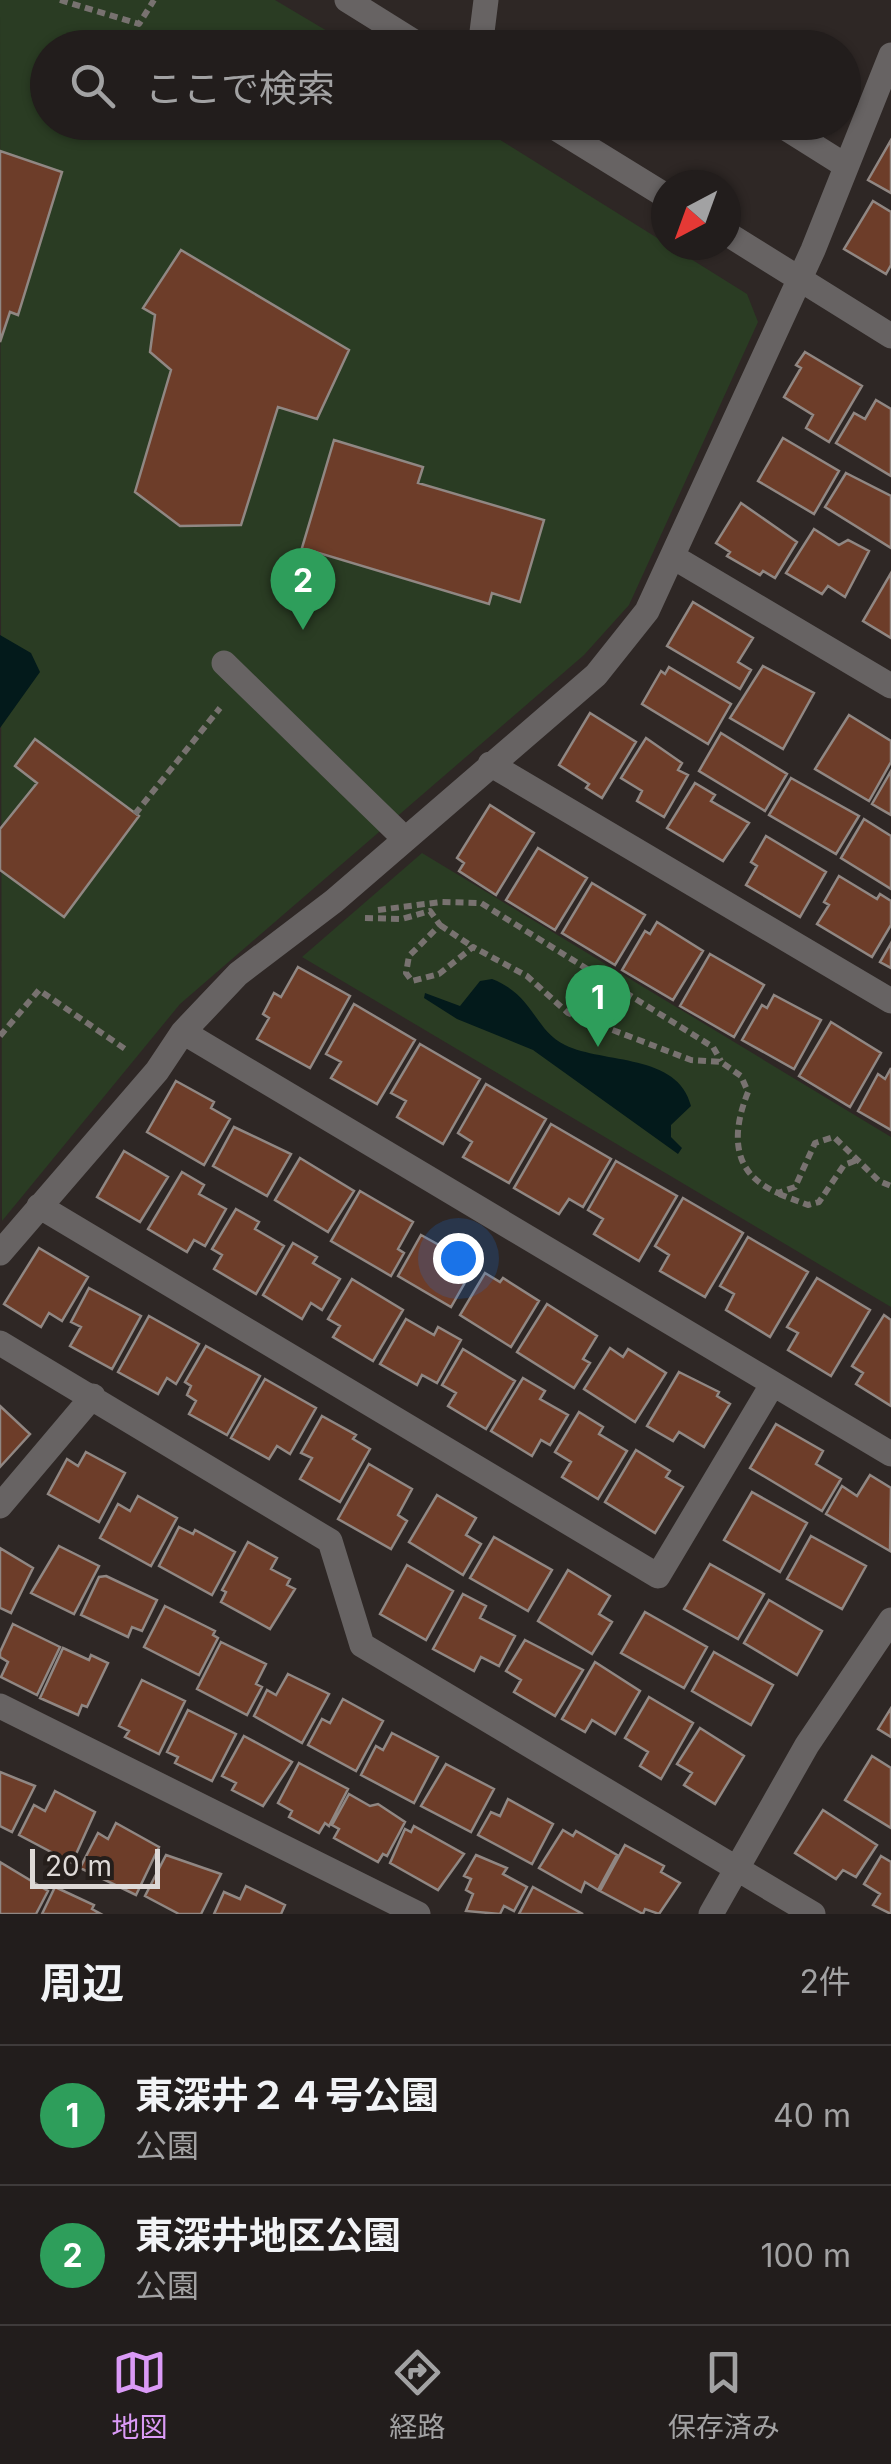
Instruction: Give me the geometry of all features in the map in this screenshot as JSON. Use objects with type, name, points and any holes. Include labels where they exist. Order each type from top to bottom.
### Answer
[{"type":"street","points":[[347,0],[395,30]]},
{"type":"street","points":[[482,30],[486,0]]},
{"type":"street","points":[[861,135],[885,86],[891,56]]},
{"type":"street","points":[[575,140],[651,187]]},
{"type":"street","points":[[805,140],[846,166]]},
{"type":"street","points":[[0,1253],[157,1071],[183,1032],[238,974],[406,839],[596,674],[647,611],[676,558],[859,140]]},
{"type":"street","points":[[741,242],[891,336]]},
{"type":"street","points":[[676,558],[891,686]]},
{"type":"street","points":[[224,662],[406,839]]},
{"type":"street","points":[[490,764],[891,1001]]},
{"type":"street","points":[[183,1032],[891,1454]]},
{"type":"street","points":[[39,1206],[658,1576],[772,1385]]},
{"type":"street","points":[[0,1343],[330,1542],[362,1645],[813,1914]]},
{"type":"street","points":[[0,1506],[92,1396]]},
{"type":"street","points":[[710,1914],[734,1866],[807,1745],[888,1630]]},
{"type":"street","points":[[0,1706],[418,1914]]},
{"type":"path","points":[[60,0],[139,24],[154,0]]},
{"type":"path","points":[[136,814],[227,701]]},
{"type":"path","points":[[721,1062],[691,1060],[568,1013],[527,976],[473,947],[440,925],[430,912],[380,921],[348,914],[440,902],[481,903],[714,1048],[721,1062],[740,1076],[748,1092],[734,1127],[739,1154],[765,1188],[808,1205],[819,1202],[844,1165],[859,1160]]},
{"type":"path","points":[[440,925],[408,956],[406,973],[412,981],[439,974],[473,947]]},
{"type":"path","points":[[0,1036],[40,990],[157,1071]]},
{"type":"path","points":[[778,1193],[795,1187],[815,1143],[834,1137],[891,1186]]},
{"type":"green space","points":[[0,0],[275,0],[325,30],[30,30],[30,140],[500,140],[651,234],[651,260],[693,260],[747,294],[758,322],[629,605],[584,655],[180,1004],[2,1221]]},
{"type":"green space","points":[[422,853],[891,1137],[891,1307],[302,957]]},
{"type":"water","points":[[0,635],[31,653],[40,672],[0,728]]},
{"type":"water","points":[[492,979],[517,994],[546,1031],[565,1045],[656,1068],[671,1077],[683,1089],[691,1106],[671,1125],[671,1137],[682,1148],[678,1154],[533,1050],[457,1019],[424,998],[425,993],[460,1006],[480,981]]},
{"type":"building","points":[[891,140],[891,193],[868,180]]},
{"type":"building","points":[[0,151],[62,172],[18,315],[10,312],[0,342]]},
{"type":"building","points":[[873,201],[891,212],[891,265],[886,274],[844,249]]},
{"type":"building","points":[[181,250],[349,350],[317,419],[278,407],[241,525],[180,526],[135,492],[171,370],[150,352],[155,315],[143,308]]},
{"type":"building","points":[[805,352],[862,386],[829,442],[806,428],[813,415],[784,397],[801,368],[796,365]]},
{"type":"building","points":[[876,400],[891,409],[891,476],[836,443],[854,413],[865,419]]},
{"type":"building","points":[[783,438],[839,471],[814,514],[758,481]]},
{"type":"building","points":[[334,440],[423,467],[418,483],[544,520],[520,602],[492,593],[489,604],[302,548]]},
{"type":"building","points":[[846,473],[891,496],[891,548],[825,507]]},
{"type":"building","points":[[741,503],[797,542],[775,578],[763,571],[760,575],[727,556],[730,552],[716,543]]},
{"type":"building","points":[[814,529],[839,545],[848,540],[869,551],[845,597],[828,586],[822,594],[786,573]]},
{"type":"building","points":[[891,573],[891,638],[863,621]]},
{"type":"building","points":[[693,602],[753,638],[738,662],[751,670],[740,689],[667,646]]},
{"type":"building","points":[[763,666],[814,693],[783,749],[730,718]]},
{"type":"building","points":[[669,667],[731,704],[708,744],[642,704],[661,671],[665,674]]},
{"type":"building","points":[[590,713],[636,742],[602,798],[586,788],[589,784],[559,765]]},
{"type":"building","points":[[849,715],[891,741],[891,762],[869,801],[815,769]]},
{"type":"building","points":[[721,733],[787,774],[765,811],[699,771]]},
{"type":"building","points":[[646,738],[682,763],[678,770],[688,775],[664,817],[637,801],[642,791],[621,778]]},
{"type":"building","points":[[35,739],[139,816],[64,917],[0,870],[0,829],[37,783],[15,766]]},
{"type":"building","points":[[891,771],[891,815],[872,804]]},
{"type":"building","points":[[791,778],[859,816],[836,854],[769,815]]},
{"type":"building","points":[[695,783],[715,795],[711,801],[749,823],[723,861],[667,828]]},
{"type":"building","points":[[490,805],[534,833],[496,895],[459,871],[464,863],[457,858]]},
{"type":"building","points":[[864,819],[891,836],[891,889],[841,858]]},
{"type":"building","points":[[766,836],[826,872],[800,917],[746,885],[757,866],[751,862]]},
{"type":"building","points":[[538,848],[587,878],[555,930],[506,900]]},
{"type":"building","points":[[839,876],[877,899],[880,894],[891,901],[891,925],[872,957],[817,924]]},
{"type":"building","points":[[592,883],[645,915],[615,965],[562,933]]},
{"type":"building","points":[[657,922],[703,951],[673,1000],[622,970],[645,931],[650,934]]},
{"type":"building","points":[[891,943],[891,968],[880,962]]},
{"type":"building","points":[[710,954],[764,985],[734,1037],[680,1006]]},
{"type":"building","points":[[298,967],[350,996],[310,1068],[257,1039],[269,1018],[263,1014],[274,993],[281,997]]},
{"type":"building","points":[[774,995],[821,1020],[794,1069],[742,1040],[762,1005],[767,1008]]},
{"type":"building","points":[[354,1004],[415,1040],[377,1104],[331,1078],[341,1062],[326,1054]]},
{"type":"building","points":[[831,1022],[881,1053],[850,1107],[799,1076]]},
{"type":"building","points":[[420,1044],[480,1079],[443,1144],[397,1117],[406,1101],[391,1093]]},
{"type":"building","points":[[891,1068],[891,1130],[858,1111],[878,1074],[885,1079]]},
{"type":"building","points":[[176,1081],[214,1102],[211,1108],[230,1119],[204,1165],[147,1132]]},
{"type":"building","points":[[486,1084],[546,1119],[509,1183],[463,1157],[472,1142],[458,1133]]},
{"type":"building","points":[[551,1124],[611,1159],[583,1207],[569,1199],[559,1214],[514,1188]]},
{"type":"building","points":[[234,1127],[291,1154],[267,1196],[213,1166]]},
{"type":"building","points":[[124,1151],[168,1177],[140,1222],[97,1197]]},
{"type":"building","points":[[300,1158],[354,1191],[328,1232],[275,1200]]},
{"type":"building","points":[[616,1161],[677,1196],[639,1261],[594,1234],[603,1219],[588,1210]]},
{"type":"building","points":[[182,1172],[204,1185],[199,1194],[226,1209],[205,1246],[194,1240],[187,1252],[148,1229]]},
{"type":"building","points":[[360,1191],[413,1222],[398,1249],[404,1253],[391,1276],[331,1241]]},
{"type":"building","points":[[683,1198],[743,1233],[705,1297],[660,1271],[669,1255],[655,1246]]},
{"type":"building","points":[[236,1209],[259,1222],[255,1229],[284,1246],[256,1294],[214,1269],[222,1255],[212,1249]]},
{"type":"building","points":[[421,1235],[475,1265],[451,1307],[398,1276]]},
{"type":"building","points":[[748,1237],[808,1272],[770,1337],[726,1310],[734,1294],[720,1286]]},
{"type":"building","points":[[293,1243],[317,1257],[313,1263],[340,1279],[322,1310],[311,1303],[302,1319],[263,1295]]},
{"type":"building","points":[[39,1248],[88,1277],[62,1321],[49,1313],[41,1327],[4,1304]]},
{"type":"building","points":[[485,1273],[500,1282],[503,1278],[539,1301],[511,1347],[460,1315]]},
{"type":"building","points":[[817,1278],[870,1310],[831,1376],[788,1350],[798,1333],[787,1327]]},
{"type":"building","points":[[352,1279],[403,1310],[373,1361],[333,1337],[340,1326],[328,1319]]},
{"type":"building","points":[[89,1288],[141,1316],[112,1369],[70,1346],[81,1327],[71,1322]]},
{"type":"building","points":[[547,1304],[597,1336],[583,1359],[590,1363],[574,1388],[517,1352]]},
{"type":"building","points":[[884,1315],[891,1320],[891,1406],[856,1384],[863,1373],[852,1366]]},
{"type":"building","points":[[149,1316],[199,1344],[176,1384],[167,1378],[158,1394],[118,1372]]},
{"type":"building","points":[[406,1319],[434,1335],[438,1327],[461,1340],[437,1383],[422,1375],[417,1385],[380,1364]]},
{"type":"building","points":[[206,1346],[260,1376],[227,1435],[189,1414],[196,1401],[187,1395],[191,1386],[185,1382]]},
{"type":"building","points":[[610,1348],[623,1357],[628,1349],[666,1373],[635,1422],[584,1389]]},
{"type":"building","points":[[463,1349],[515,1381],[486,1429],[448,1406],[456,1393],[442,1385]]},
{"type":"building","points":[[679,1372],[719,1392],[717,1396],[730,1404],[704,1447],[679,1432],[673,1441],[647,1426]]},
{"type":"building","points":[[523,1378],[545,1391],[540,1399],[568,1415],[550,1445],[541,1440],[532,1456],[491,1431]]},
{"type":"building","points":[[265,1379],[316,1408],[290,1454],[277,1446],[269,1459],[231,1438]]},
{"type":"building","points":[[0,1406],[30,1434],[0,1467]]},
{"type":"building","points":[[579,1412],[603,1427],[599,1434],[627,1451],[598,1499],[562,1477],[571,1462],[555,1452]]},
{"type":"building","points":[[322,1416],[356,1435],[353,1439],[370,1449],[340,1502],[300,1479],[312,1458],[301,1453]]},
{"type":"building","points":[[776,1424],[823,1451],[816,1464],[841,1479],[822,1511],[750,1468]]},
{"type":"building","points":[[636,1450],[670,1471],[666,1477],[683,1487],[655,1533],[605,1502]]},
{"type":"building","points":[[86,1452],[125,1473],[99,1522],[48,1494],[67,1459],[78,1466]]},
{"type":"building","points":[[369,1464],[412,1489],[398,1515],[407,1521],[391,1549],[338,1519]]},
{"type":"building","points":[[870,1475],[891,1488],[890,1551],[826,1514],[842,1486],[857,1496]]},
{"type":"building","points":[[752,1492],[807,1523],[780,1572],[724,1540]]},
{"type":"building","points":[[437,1495],[476,1518],[466,1535],[481,1544],[463,1575],[409,1542]]},
{"type":"building","points":[[138,1496],[177,1518],[151,1566],[100,1538],[118,1504],[130,1511]]},
{"type":"building","points":[[179,1527],[193,1534],[195,1530],[235,1552],[212,1595],[159,1566]]},
{"type":"building","points":[[811,1536],[866,1566],[842,1609],[787,1579]]},
{"type":"building","points":[[494,1537],[552,1570],[528,1611],[470,1578]]},
{"type":"building","points":[[248,1542],[277,1558],[271,1569],[290,1579],[287,1585],[295,1589],[270,1629],[221,1602],[226,1592],[222,1590]]},
{"type":"building","points":[[59,1546],[99,1566],[74,1614],[31,1593]]},
{"type":"building","points":[[0,1548],[33,1568],[11,1613],[0,1608]]},
{"type":"building","points":[[710,1564],[764,1594],[738,1639],[684,1609]]},
{"type":"building","points":[[407,1565],[453,1591],[426,1640],[380,1614]]},
{"type":"building","points":[[568,1570],[610,1596],[599,1614],[612,1622],[592,1654],[538,1621]]},
{"type":"building","points":[[106,1576],[157,1600],[142,1631],[132,1627],[128,1637],[81,1615],[99,1577]]},
{"type":"building","points":[[463,1594],[486,1606],[480,1618],[515,1636],[499,1666],[481,1657],[474,1671],[433,1649]]},
{"type":"building","points":[[769,1600],[822,1631],[797,1675],[744,1643]]},
{"type":"building","points":[[165,1606],[215,1631],[213,1635],[218,1638],[199,1675],[144,1647]]},
{"type":"building","points":[[645,1612],[707,1647],[684,1688],[621,1653]]},
{"type":"building","points":[[13,1624],[60,1647],[37,1695],[1,1677],[8,1662],[0,1657],[0,1652]]},
{"type":"building","points":[[525,1640],[583,1670],[555,1716],[514,1692],[521,1680],[506,1671]]},
{"type":"building","points":[[221,1642],[266,1664],[256,1684],[262,1687],[247,1715],[197,1689]]},
{"type":"building","points":[[63,1648],[89,1660],[91,1655],[108,1663],[87,1707],[82,1705],[78,1715],[40,1698]]},
{"type":"building","points":[[714,1652],[773,1685],[751,1725],[692,1691]]},
{"type":"building","points":[[595,1662],[640,1691],[615,1734],[592,1720],[585,1732],[562,1719]]},
{"type":"building","points":[[288,1674],[329,1694],[302,1743],[254,1716],[267,1690],[276,1695]]},
{"type":"building","points":[[142,1680],[185,1701],[159,1754],[125,1737],[129,1731],[119,1726]]},
{"type":"building","points":[[649,1697],[693,1723],[661,1779],[640,1766],[648,1752],[625,1738]]},
{"type":"building","points":[[343,1699],[383,1721],[356,1771],[308,1745],[322,1719],[330,1723]]},
{"type":"building","points":[[891,1708],[891,1737],[878,1729]]},
{"type":"building","points":[[188,1710],[236,1734],[212,1781],[175,1763],[178,1757],[167,1752]]},
{"type":"building","points":[[700,1728],[744,1756],[715,1804],[684,1785],[692,1773],[677,1764]]},
{"type":"building","points":[[392,1733],[438,1757],[414,1803],[361,1775],[376,1746],[383,1750]]},
{"type":"building","points":[[244,1736],[292,1762],[263,1806],[232,1790],[236,1783],[222,1776]]},
{"type":"building","points":[[872,1756],[891,1768],[891,1828],[845,1800]]},
{"type":"building","points":[[299,1763],[348,1789],[329,1826],[325,1823],[319,1833],[289,1817],[292,1811],[278,1803]]},
{"type":"building","points":[[446,1764],[494,1789],[471,1832],[421,1806]]},
{"type":"building","points":[[0,1772],[35,1786],[12,1832],[0,1826]]},
{"type":"building","points":[[55,1791],[95,1812],[72,1863],[19,1835],[34,1805],[45,1811]]},
{"type":"building","points":[[349,1794],[370,1806],[378,1804],[405,1822],[387,1856],[383,1854],[378,1862],[334,1838],[339,1829],[332,1825]]},
{"type":"building","points":[[508,1799],[553,1824],[532,1864],[478,1835],[491,1812],[500,1816]]},
{"type":"building","points":[[823,1810],[877,1845],[856,1877],[843,1870],[836,1879],[795,1853]]},
{"type":"building","points":[[116,1823],[159,1847],[136,1895],[80,1868],[98,1833],[108,1839]]},
{"type":"building","points":[[414,1826],[464,1854],[438,1890],[390,1863],[405,1829],[411,1832]]},
{"type":"building","points":[[563,1830],[573,1836],[576,1831],[617,1855],[598,1890],[585,1882],[581,1892],[539,1868]]},
{"type":"building","points":[[625,1845],[664,1866],[661,1872],[680,1883],[659,1914],[645,1909],[643,1914],[600,1891]]},
{"type":"building","points":[[166,1855],[221,1874],[201,1914],[179,1914],[145,1896]]},
{"type":"building","points":[[476,1855],[507,1868],[503,1874],[527,1887],[514,1911],[504,1906],[500,1914],[466,1911],[473,1894],[466,1890],[471,1879],[464,1876]]},
{"type":"building","points":[[881,1856],[891,1862],[891,1914],[873,1905],[880,1894],[864,1884]]},
{"type":"building","points":[[0,1862],[48,1891],[36,1914],[0,1914]]},
{"type":"building","points":[[246,1886],[285,1905],[281,1914],[214,1914],[224,1892],[240,1899]]},
{"type":"building","points":[[55,1887],[94,1905],[92,1909],[101,1914],[42,1914]]},
{"type":"building","points":[[533,1887],[583,1914],[519,1914]]},
{"type":"place","name":"東深井地区公園","points":[[303,630]]},
{"type":"place","name":"東深井２４号公園","points":[[598,1047]]}]
